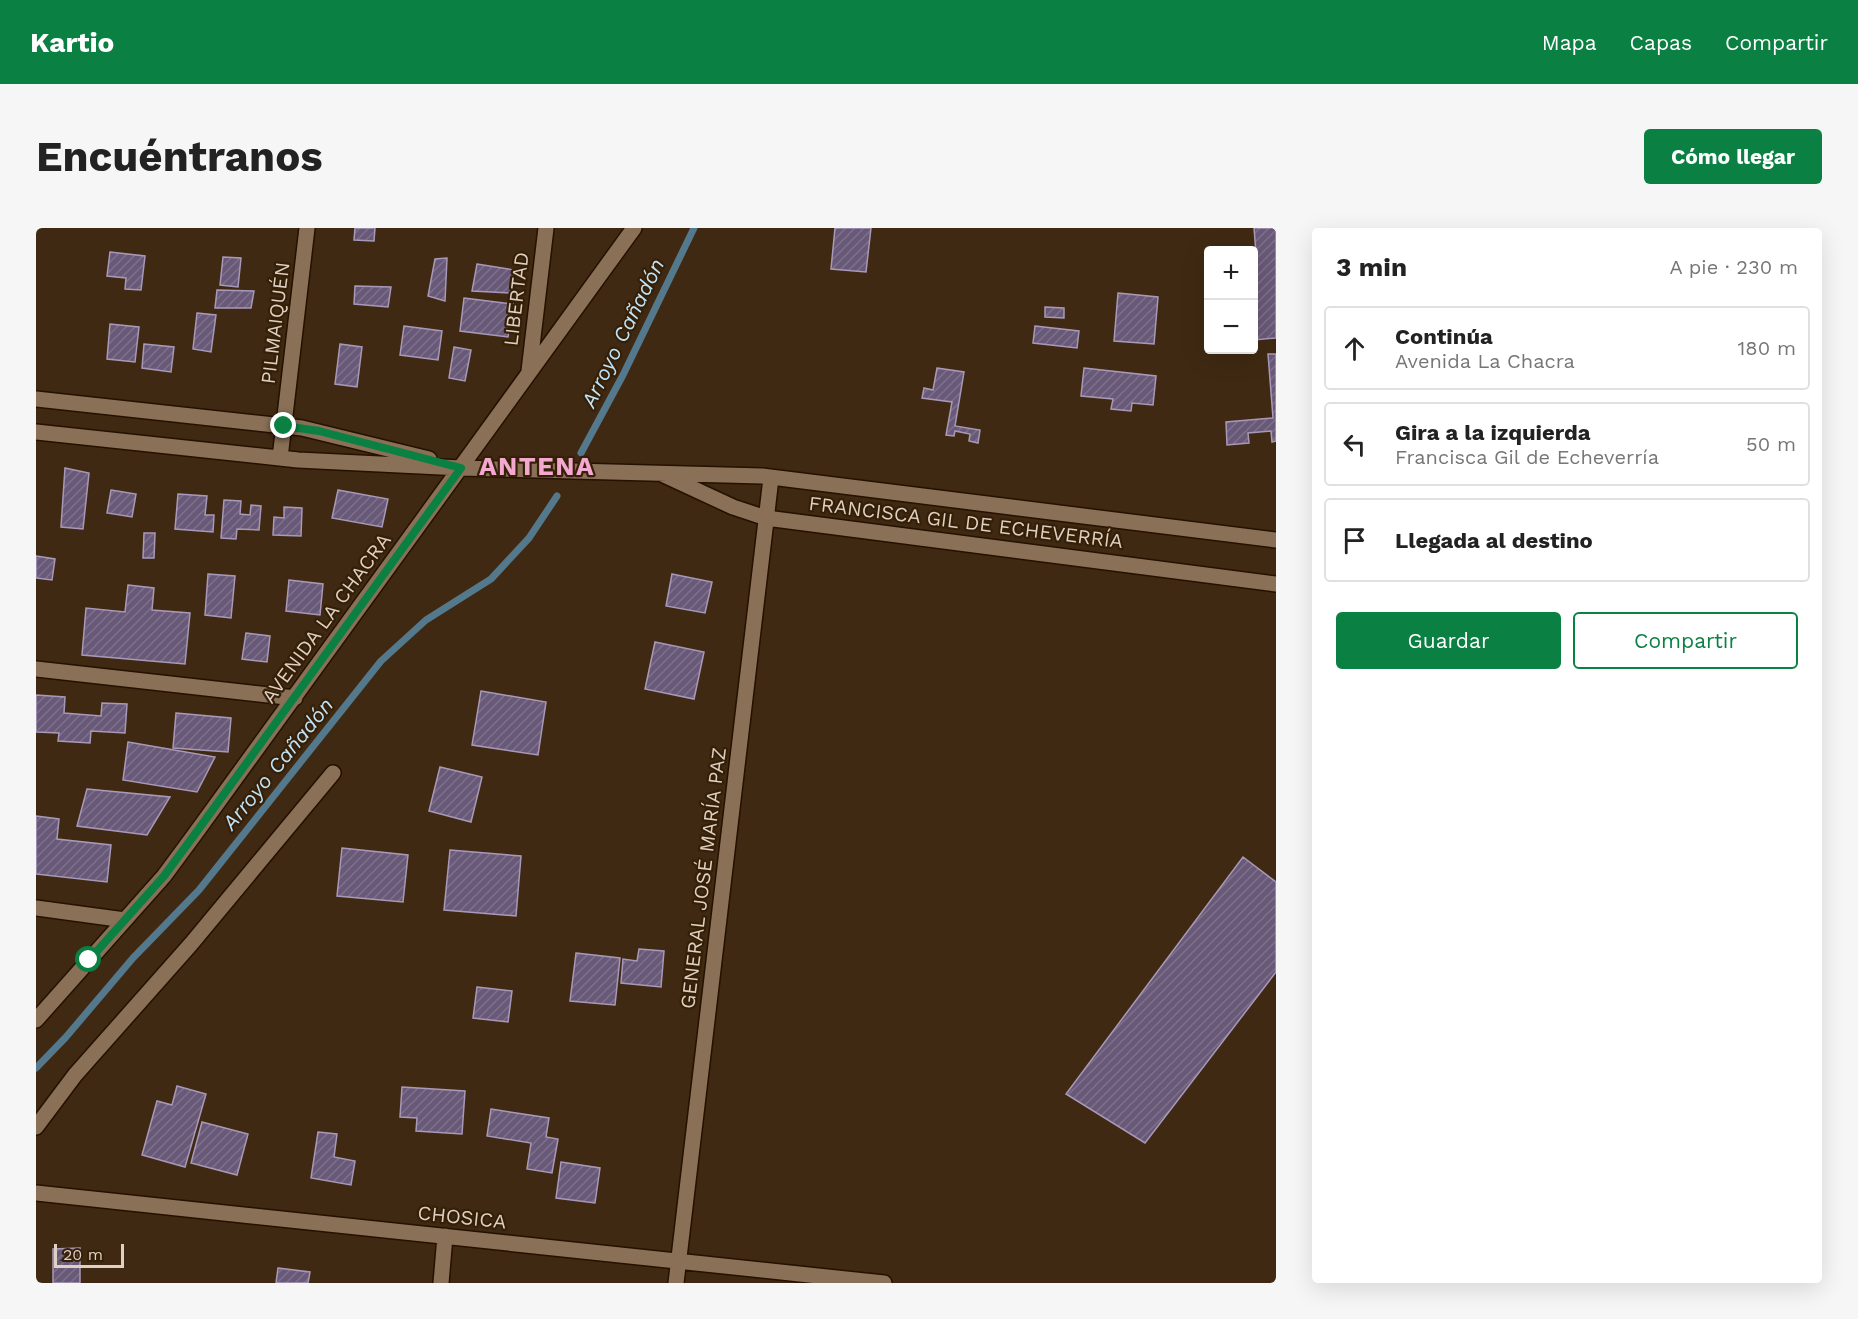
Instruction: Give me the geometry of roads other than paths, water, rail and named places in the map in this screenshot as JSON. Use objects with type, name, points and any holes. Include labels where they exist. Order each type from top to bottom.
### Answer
[{"type":"street","name":"PILMAIQUÉN","points":[[280,458],[307,228]]},
{"type":"street","name":"LIBERTAD","points":[[529,374],[546,228]]},
{"type":"street","name":"AVENIDA LA CHACRA","points":[[36,1020],[164,876],[634,228]]},
{"type":"street","name":"FRANCISCA GIL DE ECHEVERRÍA","points":[[36,399],[319,431],[461,468]]},
{"type":"street","name":"FRANCISCA GIL DE ECHEVERRÍA","points":[[36,432],[280,458],[461,468],[741,475],[1276,540]]},
{"type":"street","name":"FRANCISCA GIL DE ECHEVERRÍA","points":[[659,472],[733,507],[766,518],[1276,584]]},
{"type":"street","name":"GENERAL JOSÉ MARÍA PAZ","points":[[676,1283],[771,478]]},
{"type":"street","points":[[36,669],[295,698]]},
{"type":"street","points":[[36,1127],[75,1075],[191,944],[333,773]]},
{"type":"street","points":[[36,908],[125,920]]},
{"type":"street","name":"CHOSICA","points":[[36,1193],[884,1283]]},
{"type":"street","points":[[441,1283],[445,1236]]},
{"type":"waterway","name":"Arroyo Cañadón","points":[[581,453],[623,375],[694,228]]},
{"type":"waterway","name":"Arroyo Cañadón","points":[[36,1068],[66,1037],[133,958],[199,890],[381,661],[426,620],[491,579],[529,538],[557,496]]},
{"type":"district","name":"ANTENA","points":[[537,466]]}]
